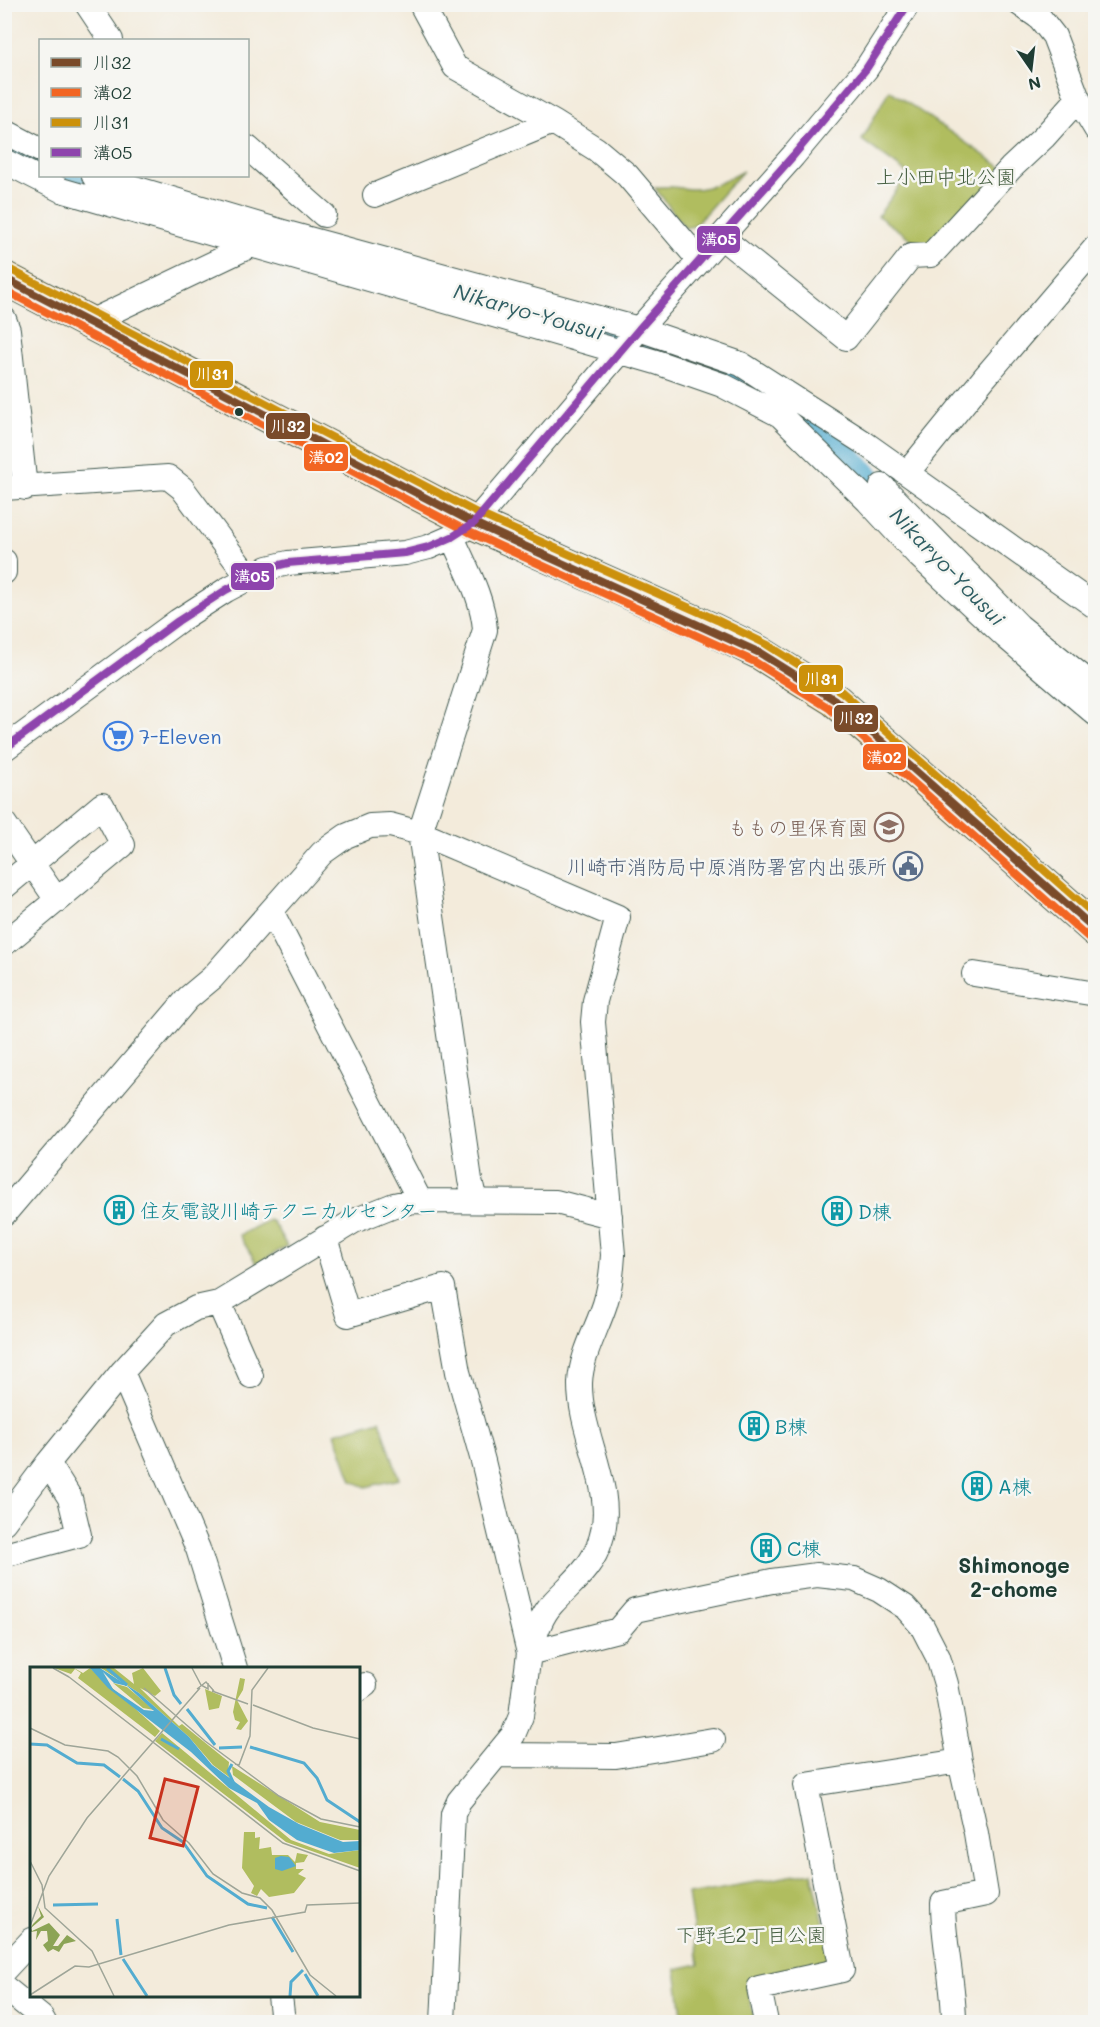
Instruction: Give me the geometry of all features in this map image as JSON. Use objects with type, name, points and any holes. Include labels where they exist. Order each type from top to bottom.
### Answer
[{"type":"highway","points":[[4,278],[286,426],[463,530],[713,630],[760,653],[835,700],[1095,930]]},
{"type":"street","points":[[87,4],[110,39]]},
{"type":"street","points":[[421,4],[455,68],[596,148],[627,175],[700,261]]},
{"type":"street","points":[[4,749],[178,621],[268,568],[288,563],[405,553],[429,547],[463,530],[794,156],[866,69],[908,4]]},
{"type":"street","points":[[1020,4],[1040,18],[1054,36],[1078,99],[1095,129]]},
{"type":"street","points":[[722,237],[846,338],[911,256],[931,255],[1078,99]]},
{"type":"street","points":[[375,195],[553,122]]},
{"type":"street","points":[[4,131],[39,169]]},
{"type":"street","points":[[249,149],[324,215]]},
{"type":"street","points":[[47,177],[61,190],[403,288],[741,364],[863,441],[1095,607]]},
{"type":"street","points":[[100,177],[168,186],[283,232],[629,340],[722,385],[780,415],[874,495],[1019,626],[1095,688]]},
{"type":"street","points":[[90,322],[283,232]]},
{"type":"street","points":[[874,495],[904,471],[1095,246]]},
{"type":"street","points":[[4,319],[8,330],[15,488],[168,477],[182,488],[249,578]]},
{"type":"street","points":[[874,495],[918,555],[1006,637],[1095,714]]},
{"type":"street","points":[[463,530],[484,615],[485,630],[420,833],[468,1169],[476,1201]]},
{"type":"street","points":[[4,561],[4,572]]},
{"type":"street","points":[[4,887],[102,805],[123,845],[4,944]]},
{"type":"street","points":[[4,823],[57,900]]},
{"type":"street","points":[[4,1214],[188,998],[212,978],[322,853],[346,836],[370,826],[390,825],[420,833],[618,917],[595,1002],[593,1022],[613,1255],[612,1279],[580,1381],[582,1404],[603,1495],[606,1520],[601,1542],[591,1563],[579,1579],[551,1605],[538,1625],[529,1653],[521,1716],[513,1735],[459,1801],[453,1814],[443,2022]]},
{"type":"street","points":[[271,912],[420,1201]]},
{"type":"street","points":[[974,974],[1095,994]]},
{"type":"street","points":[[4,1522],[48,1463],[122,1372],[166,1324],[196,1308],[219,1303],[354,1221],[394,1205],[420,1201],[556,1202],[610,1216]]},
{"type":"street","points":[[326,1239],[348,1315],[443,1287],[458,1372],[486,1470],[529,1653]]},
{"type":"street","points":[[219,1303],[251,1376]]},
{"type":"street","points":[[122,1372],[198,1549],[235,1667]]},
{"type":"street","points":[[4,1555],[79,1535],[70,1498],[48,1463]]},
{"type":"street","points":[[529,1653],[618,1630],[635,1610],[772,1581],[817,1575],[854,1579],[879,1590],[905,1607],[922,1626],[938,1657],[946,1684],[986,1894],[943,1903],[943,1934],[949,1960],[954,2022]]},
{"type":"street","points":[[498,1755],[616,1756],[713,1740]]},
{"type":"street","points":[[766,2022],[759,1988],[842,1970],[806,1785],[960,1761]]},
{"type":"street","points":[[4,1970],[30,1942]]},
{"type":"street","points":[[4,1987],[44,2022]]},
{"type":"street","points":[[280,1997],[283,2022]]},
{"type":"green space","name":"上小田中北公園","points":[[889,90],[1004,169],[928,251],[878,216],[908,174],[862,140]]},
{"type":"green space","points":[[743,171],[694,226],[685,228],[655,188],[706,187]]},
{"type":"green space","points":[[269,1220],[273,1222],[287,1246],[257,1264],[239,1235]]},
{"type":"green space","points":[[380,1420],[399,1479],[366,1487],[352,1481],[335,1433]]},
{"type":"green space","name":"下野毛2丁目公園","points":[[812,1872],[832,1957],[825,1969],[747,1986],[755,2022],[683,2022],[676,1969],[699,1964],[688,1894]]},
{"type":"waterway","name":"Nikaryo-Yousui","points":[[4,146],[39,165]]},
{"type":"waterway","name":"Nikaryo-Yousui","points":[[64,177],[84,186],[116,195]]},
{"type":"waterway","name":"Nikaryo-Yousui","points":[[570,321],[715,367],[753,385],[809,419],[901,519]]},
{"type":"transit line","name":"溝05","points":[[4,749],[178,621],[226,590],[268,568],[288,563],[405,553],[429,547],[452,537],[474,523],[639,329],[793,156],[866,69],[908,4]]},
{"type":"transit line","name":"川31","points":[[9,269],[479,514],[766,644],[842,692],[1096,916]]},
{"type":"transit line","name":"川32","points":[[4,278],[474,523],[760,653],[835,700],[1096,930]]},
{"type":"transit line","name":"溝02","points":[[4,290],[469,532],[755,662],[829,708],[1089,938]]},
{"type":"place","name":"7-Eleven","points":[[118,736]]},
{"type":"place","name":"ももの里保育園","points":[[889,827]]},
{"type":"place","name":"川崎市消防局中原消防署宮内出張所","points":[[908,866]]},
{"type":"place","name":"住友電設川崎テクニカルセンター","points":[[119,1210]]},
{"type":"place","name":"D棟","points":[[837,1211]]},
{"type":"place","name":"B棟","points":[[754,1426]]},
{"type":"place","name":"A棟","points":[[977,1486]]},
{"type":"place","name":"C棟","points":[[766,1548]]},
{"type":"district","name":"Shimonoge 2-chome","points":[[1014,1576]]}]
